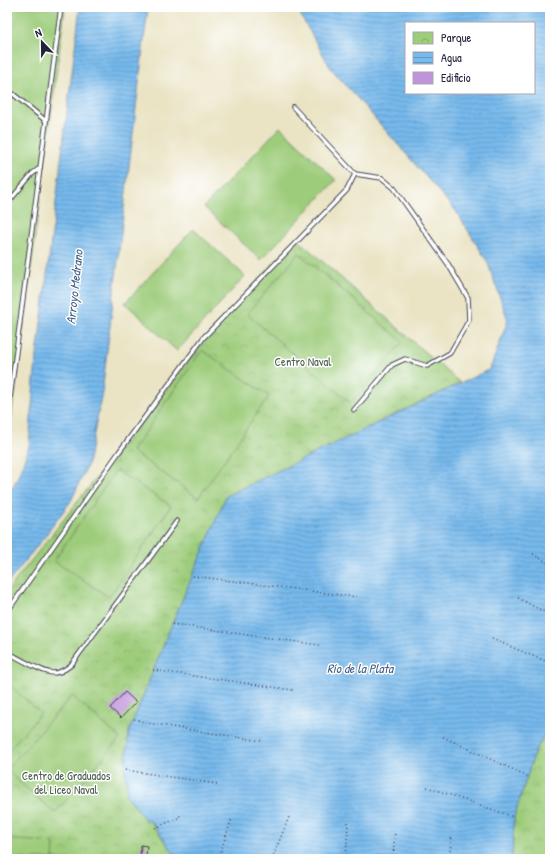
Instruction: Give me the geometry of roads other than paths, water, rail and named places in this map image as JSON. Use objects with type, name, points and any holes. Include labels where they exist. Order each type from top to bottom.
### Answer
[{"type":"lane","points":[[7,421],[61,7]]},
{"type":"lane","points":[[7,89],[46,121]]},
{"type":"lane","points":[[293,107],[355,174],[382,178],[394,188],[448,264],[468,298],[469,320],[450,353],[427,366],[405,359],[392,365],[354,410]]},
{"type":"lane","points":[[7,204],[32,174],[40,168]]},
{"type":"lane","points":[[7,612],[119,452],[204,337],[347,190],[355,174]]},
{"type":"lane","points":[[7,652],[44,671],[53,673],[62,671],[71,665],[177,521]]},
{"type":"water","name":"Arroyo Medrano","points":[[80,7],[148,7],[102,393],[88,464],[71,501],[7,584],[7,497],[18,477],[29,446],[34,380]]},
{"type":"water","name":"Río de la Plata","points":[[296,7],[550,7],[550,725],[535,751],[514,817],[512,859],[178,859],[150,820],[146,821],[130,799],[126,797],[127,787],[125,770],[129,731],[226,496],[490,369],[508,320],[487,261],[456,211],[330,67]]},
{"type":"park label","name":"Centro Naval","points":[[303,362]]},
{"type":"park label","name":"Centro de Graduados del Liceo Naval","points":[[66,783]]}]
